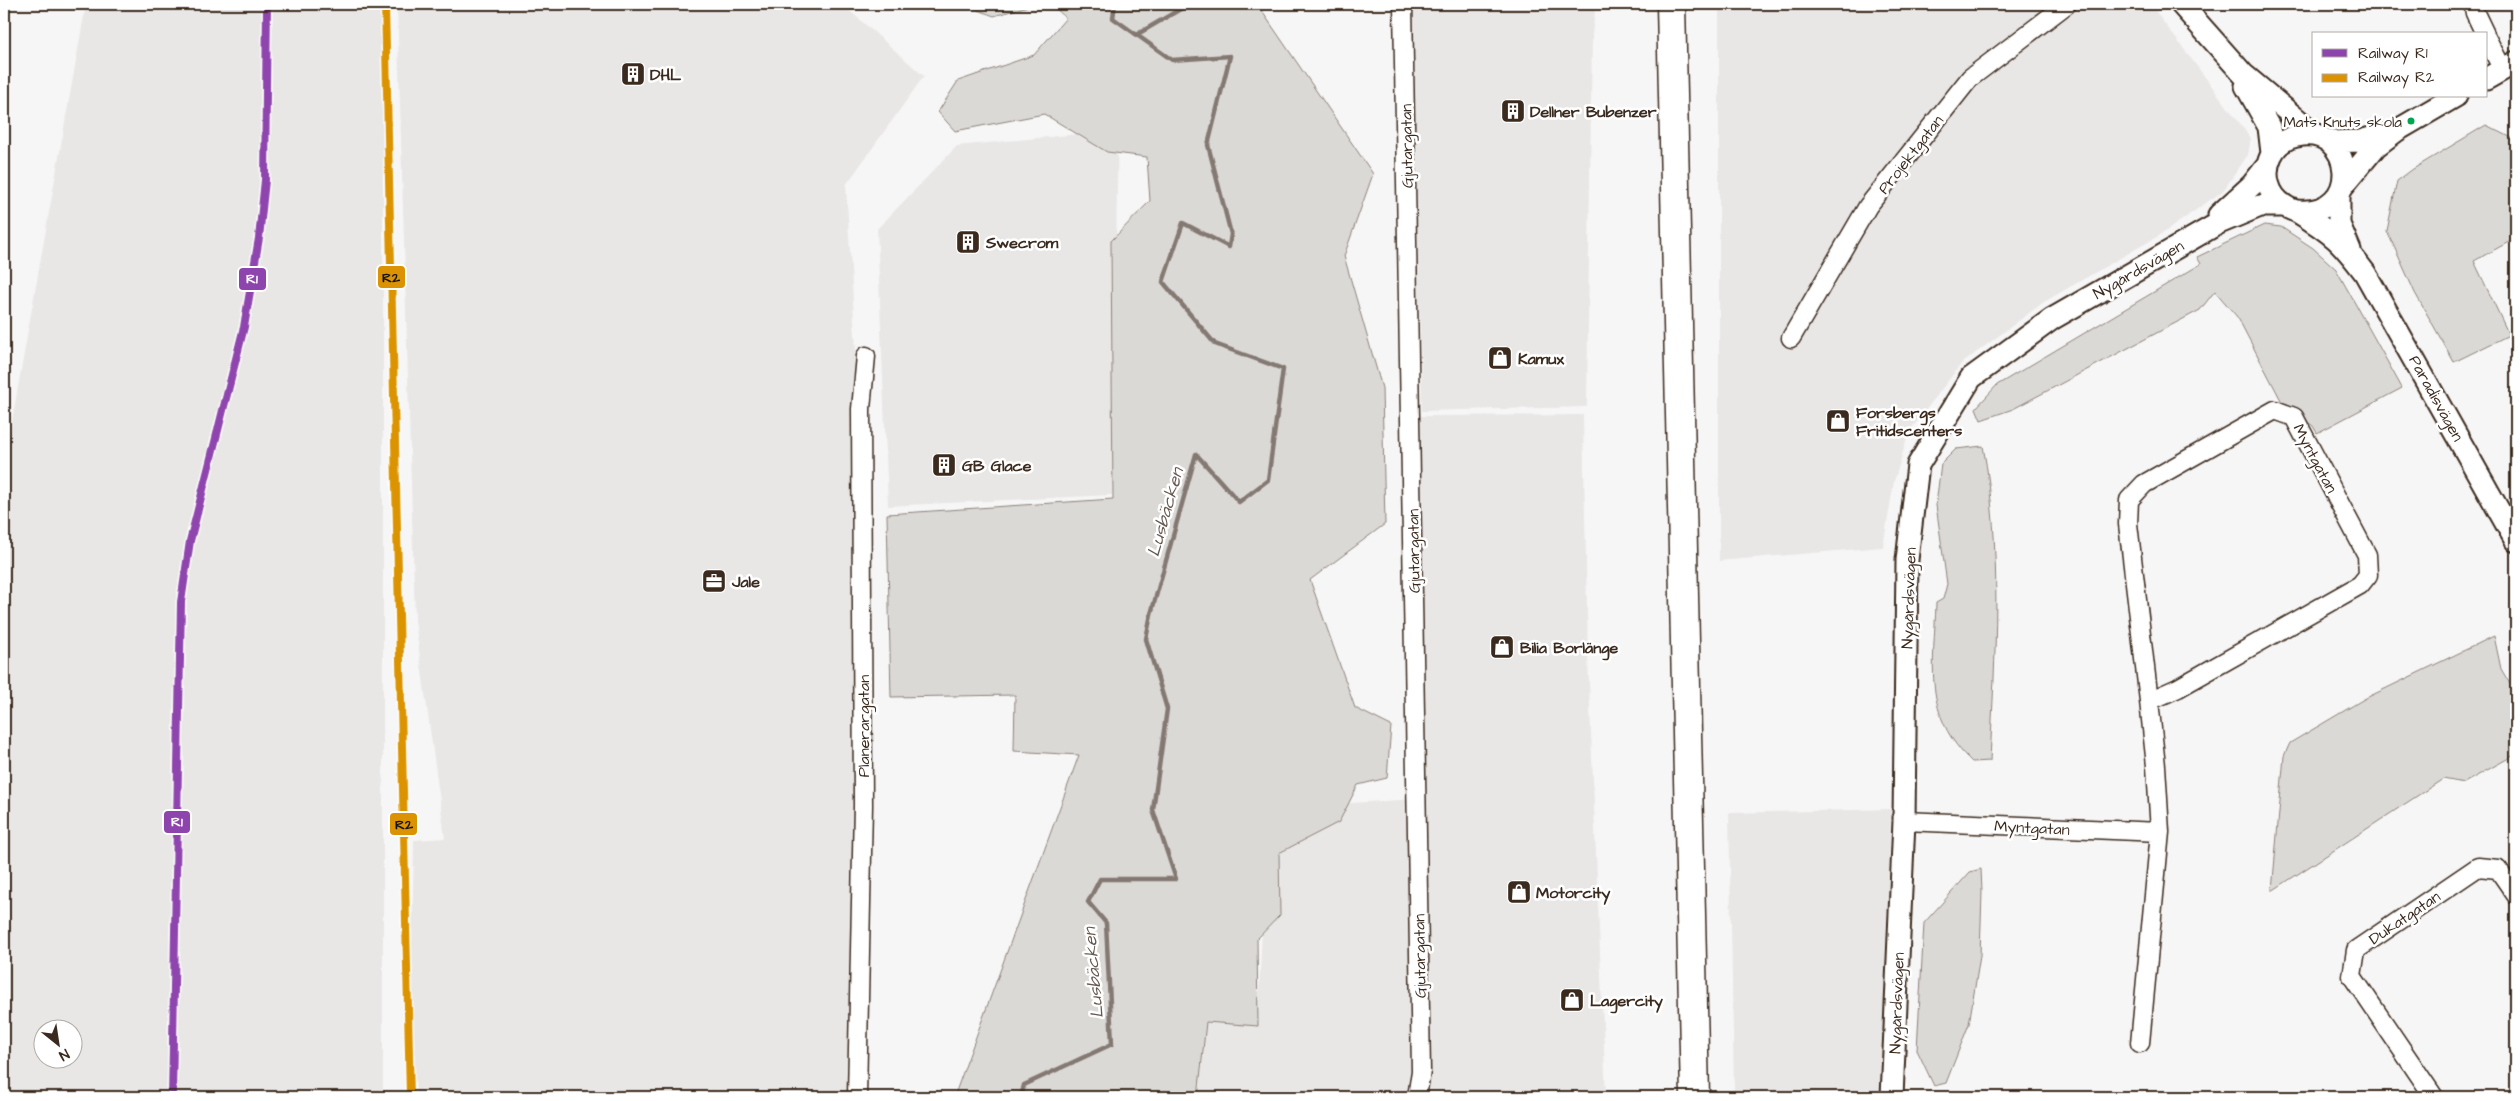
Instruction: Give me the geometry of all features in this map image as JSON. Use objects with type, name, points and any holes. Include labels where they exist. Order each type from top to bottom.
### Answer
[{"type":"highway","points":[[1671,4],[1695,1097]]},
{"type":"highway","points":[[1688,4],[1710,1097]]},
{"type":"street","name":"Gjutargatan","points":[[1403,4],[1421,1072],[1417,1097]]},
{"type":"street","name":"Projektgatan","points":[[1791,338],[1868,206],[1970,78],[2068,4]]},
{"type":"street","points":[[2181,4],[2220,49],[2261,91],[2338,151],[2344,162],[2345,175],[2341,190]]},
{"type":"street","points":[[2473,4],[2484,32]]},
{"type":"street","points":[[2488,41],[2502,71]]},
{"type":"street","points":[[2220,49],[2260,107],[2269,127],[2270,188],[2290,208],[2309,212],[2321,209],[2331,203],[2376,146],[2396,131],[2453,98]]},
{"type":"street","points":[[2270,160],[2280,143],[2304,134],[2323,139],[2360,141],[2396,131]]},
{"type":"street","name":"Nygårdsvägen","points":[[2194,236],[2235,202],[2270,160]]},
{"type":"street","name":"Paradisvägen","points":[[2341,190],[2339,224],[2353,257]]},
{"type":"street","name":"Nygårdsvägen","points":[[1892,1097],[1904,821],[1907,560],[1918,465],[1971,378],[2052,319],[2194,236],[2253,208],[2290,208]]},
{"type":"street","name":"Paradisvägen","points":[[2290,208],[2335,239],[2366,273],[2516,541]]},
{"type":"street","name":"Planerargatan","points":[[857,1097],[863,805],[861,408],[866,356]]},
{"type":"street","name":"Myntgatan","points":[[2140,1043],[2160,832],[2156,766],[2128,524],[2129,500],[2144,484],[2275,410],[2294,417],[2367,555],[2368,575],[2360,585],[2178,688],[2149,701]]},
{"type":"street","name":"Myntgatan","points":[[1904,821],[2160,832]]},
{"type":"street","name":"Dukatgatan","points":[[2434,1097],[2352,976],[2356,950],[2478,867],[2498,869],[2516,895]]},
{"type":"shaded area","points":[[86,4],[383,4],[383,1097],[4,1097],[4,466]]},
{"type":"shaded area","points":[[397,4],[842,4],[924,76],[846,185],[861,434],[857,1097],[409,1097],[414,840],[445,838],[415,621]]},
{"type":"shaded area","points":[[962,4],[1035,4],[994,16]]},
{"type":"shaded area","points":[[1051,4],[1257,4],[1373,174],[1344,256],[1382,388],[1385,524],[1310,580],[1355,708],[1391,726],[1387,778],[1358,785],[1339,822],[1279,853],[1280,915],[1257,939],[1258,1026],[1206,1022],[1198,1097],[954,1097],[1079,755],[1014,751],[1015,695],[891,697],[887,514],[1113,499],[1111,241],[1150,201],[1147,157],[1107,152],[1044,114],[955,131],[938,112],[958,81],[1034,55],[1066,18]]},
{"type":"shaded area","points":[[1411,4],[1596,4],[1592,35],[1587,407],[1422,411]]},
{"type":"shaded area","points":[[1719,4],[2150,4],[2251,138],[2248,155],[2223,191],[2162,234],[2044,302],[1961,364],[1909,432],[1894,482],[1883,547],[1719,561]]},
{"type":"shaded area","points":[[2486,125],[2516,140],[2516,238],[2474,261],[2509,335],[2454,362],[2415,293],[2387,231],[2397,181],[2413,169]]},
{"type":"shaded area","points":[[1118,130],[1112,495],[888,506],[877,229],[957,146]]},
{"type":"shaded area","points":[[2264,225],[2281,227],[2313,248],[2336,269],[2402,388],[2317,433],[2313,426],[2283,404],[2238,318],[2215,291],[2200,310],[2013,409],[1981,420],[1976,408],[1997,385],[2201,264],[2197,257]]},
{"type":"shaded area","points":[[1583,415],[1588,657],[1606,1097],[1192,1097],[1200,1027],[1259,991],[1268,808],[1416,799],[1418,416]]},
{"type":"shaded area","points":[[1983,446],[1993,524],[1996,603],[1995,642],[1990,761],[1972,762],[1956,744],[1945,726],[1934,688],[1936,603],[1943,599],[1947,584],[1936,505],[1941,464],[1956,449]]},
{"type":"shaded area","points":[[2494,636],[2501,669],[2516,694],[2516,754],[2464,783],[2443,779],[2272,891],[2284,756],[2290,743],[2364,699]]},
{"type":"shaded area","points":[[1891,809],[1881,1097],[1734,1097],[1729,813]]},
{"type":"shaded area","points":[[1981,869],[1980,956],[1969,1024],[1946,1083],[1934,1086],[1917,1050],[1924,923],[1970,872]]},
{"type":"shaded area","points":[[1958,1092],[1961,1097],[1935,1097],[1935,1095]]},
{"type":"waterway","name":"Lusbäcken","points":[[1021,1097],[1024,1085],[1112,1044],[1106,923],[1088,902],[1100,879],[1176,879],[1153,810],[1167,709],[1146,639],[1151,614],[1196,454],[1239,502],[1268,480],[1283,369],[1215,344],[1163,282],[1183,223],[1229,247],[1231,234],[1208,145],[1230,56],[1172,60],[1113,18],[1115,4]]},
{"type":"waterway","points":[[1136,35],[1189,4]]},
{"type":"rail line","name":"R1","points":[[172,1097],[181,602],[190,541],[244,327],[259,238],[265,180],[267,4]]},
{"type":"rail line","name":"R2","points":[[385,4],[410,1097]]},
{"type":"place","name":"DHL","points":[[633,74]]},
{"type":"place","name":"Dellner Bubenzer","points":[[1513,111]]},
{"type":"place","name":"Mats Knuts skola","points":[[2411,121]]},
{"type":"place","name":"Swecrom","points":[[968,242]]},
{"type":"place","name":"Kamux","points":[[1500,358]]},
{"type":"place","name":"Forsbergs Fritidscenters","points":[[1838,421]]},
{"type":"place","name":"GB Glace","points":[[944,465]]},
{"type":"place","name":"Jale","points":[[714,581]]},
{"type":"place","name":"Bilia Borlänge","points":[[1502,647]]},
{"type":"place","name":"Motorcity","points":[[1519,892]]},
{"type":"place","name":"Lagercity","points":[[1572,1000]]}]
